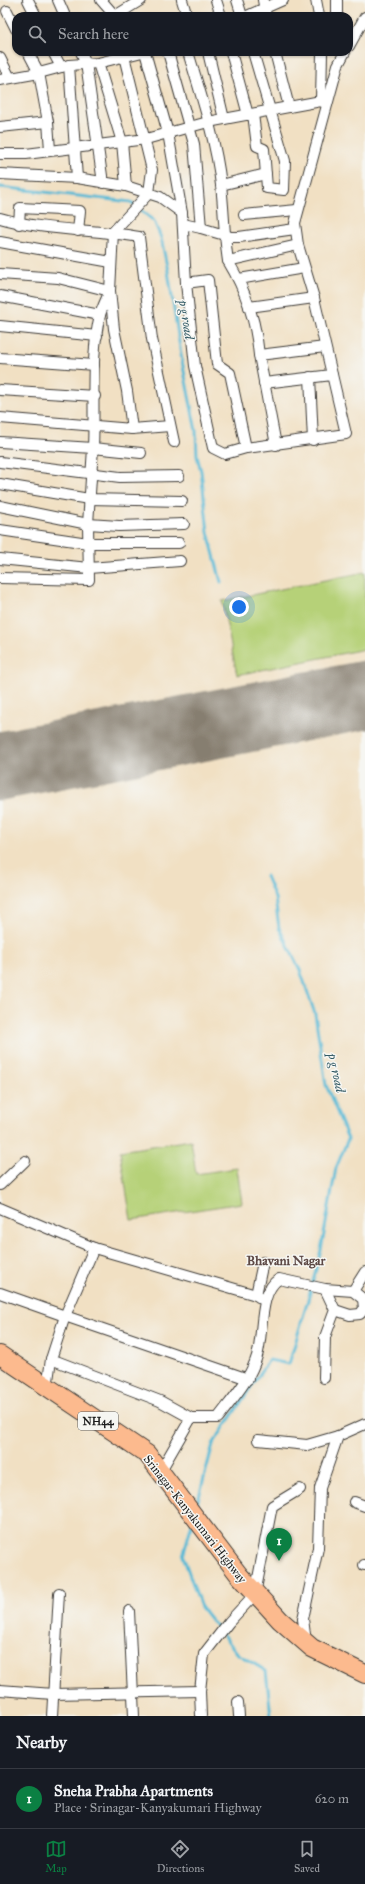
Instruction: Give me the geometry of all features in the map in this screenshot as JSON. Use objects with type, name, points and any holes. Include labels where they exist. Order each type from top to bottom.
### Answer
[{"type":"highway","name":"Srinagar-Kanyakumari Highway","points":[[0,1355],[147,1454],[160,1472],[177,1505]]},
{"type":"highway","name":"Srinagar-Kanyakumari Highway","points":[[0,1370],[138,1463],[177,1505],[275,1629],[309,1658],[365,1686]]},
{"type":"highway","name":"Srinagar-Kanyakumari Highway","points":[[251,1598],[280,1620],[306,1644],[365,1674]]},
{"type":"street","points":[[28,0],[34,12]]},
{"type":"street","points":[[58,0],[63,12]]},
{"type":"street","points":[[101,0],[112,12]]},
{"type":"street","points":[[122,12],[141,0]]},
{"type":"street","points":[[182,0],[186,12]]},
{"type":"street","points":[[216,0],[220,12]]},
{"type":"street","points":[[237,0],[241,12]]},
{"type":"street","points":[[264,8],[283,0]]},
{"type":"street","points":[[316,0],[318,12]]},
{"type":"street","points":[[337,0],[337,12]]},
{"type":"street","points":[[7,11],[12,21]]},
{"type":"street","points":[[353,39],[365,17]]},
{"type":"street","points":[[30,56],[39,73],[48,122],[50,150]]},
{"type":"street","points":[[56,56],[65,66],[78,178]]},
{"type":"street","points":[[83,56],[86,63],[99,146],[103,183]]},
{"type":"street","points":[[0,58],[5,79],[39,73],[65,66],[98,63],[118,56]]},
{"type":"street","points":[[125,56],[146,139],[152,170],[148,193],[113,232],[110,291],[114,328],[127,390],[132,429]]},
{"type":"street","points":[[144,56],[168,133],[182,213],[186,282],[195,366],[213,448],[225,454],[246,448],[313,440],[346,434],[314,298],[304,268],[295,229],[297,210],[324,102],[338,65],[344,56]]},
{"type":"street","points":[[169,56],[194,144],[201,228]]},
{"type":"street","points":[[189,56],[208,122],[221,185],[224,234],[228,261],[238,279],[249,307],[257,334],[259,354],[276,445]]},
{"type":"street","points":[[209,56],[224,119]]},
{"type":"street","points":[[232,56],[250,114],[257,146],[264,149],[267,188],[284,190],[285,161],[254,56]]},
{"type":"street","points":[[276,56],[289,107]]},
{"type":"street","points":[[322,56],[324,102]]},
{"type":"street","points":[[98,63],[122,142],[126,186]]},
{"type":"street","points":[[0,154],[26,154],[146,139],[208,122],[324,102]]},
{"type":"street","points":[[0,127],[48,122]]},
{"type":"street","points":[[0,174],[78,178],[126,186],[160,197],[182,213]]},
{"type":"street","points":[[221,185],[266,174]]},
{"type":"street","points":[[19,224],[20,208],[80,211],[78,231]]},
{"type":"street","points":[[244,215],[297,210]]},
{"type":"street","points":[[0,220],[19,224],[78,231],[113,232],[139,237],[152,340],[174,442]]},
{"type":"street","points":[[183,224],[239,237],[295,229]]},
{"type":"street","points":[[0,242],[111,262]]},
{"type":"street","points":[[228,261],[298,245]]},
{"type":"street","points":[[238,279],[304,268]]},
{"type":"street","points":[[0,274],[58,278],[110,291]]},
{"type":"street","points":[[186,282],[208,280],[217,364],[230,373],[246,448]]},
{"type":"street","points":[[0,578],[89,580],[88,524],[94,426],[94,365],[100,315],[110,291]]},
{"type":"street","points":[[0,296],[100,315]]},
{"type":"street","points":[[249,307],[314,298]]},
{"type":"street","points":[[0,326],[97,336]]},
{"type":"street","points":[[259,354],[325,347]]},
{"type":"street","points":[[0,358],[94,365]]},
{"type":"street","points":[[264,383],[332,375]]},
{"type":"street","points":[[310,377],[313,440]]},
{"type":"street","points":[[0,390],[95,396]]},
{"type":"street","points":[[0,418],[132,429],[170,426]]},
{"type":"street","points":[[0,442],[93,448],[141,454]]},
{"type":"street","points":[[0,462],[120,477],[179,476]]},
{"type":"street","points":[[0,484],[89,500],[182,501]]},
{"type":"street","points":[[0,506],[88,524],[119,526],[184,524]]},
{"type":"street","points":[[0,530],[88,543],[179,543]]},
{"type":"street","points":[[0,559],[89,568],[180,561]]},
{"type":"street","points":[[0,1185],[25,1161]]},
{"type":"street","points":[[0,1208],[94,1248],[256,1295],[265,1301]]},
{"type":"street","points":[[47,1388],[51,1360],[65,1316],[94,1248]]},
{"type":"street","points":[[256,1295],[263,1262]]},
{"type":"street","points":[[352,1291],[365,1272]]},
{"type":"street","points":[[51,1360],[146,1396],[191,1418],[218,1418],[248,1378],[258,1356],[265,1301],[273,1283],[278,1279],[288,1280],[325,1289],[352,1291],[363,1299],[364,1309],[360,1314],[350,1315],[335,1310]]},
{"type":"street","points":[[324,1378],[325,1337],[335,1310],[325,1289]]},
{"type":"street","points":[[0,1294],[248,1378]]},
{"type":"street","points":[[160,1472],[191,1418]]},
{"type":"street","points":[[258,1440],[307,1445],[338,1436],[365,1424]]},
{"type":"street","points":[[306,1644],[302,1619],[318,1548],[320,1488],[338,1436]]},
{"type":"street","points":[[201,1716],[200,1691],[204,1654],[229,1622],[251,1598],[272,1506],[300,1488]]},
{"type":"street","points":[[354,1502],[365,1506]]},
{"type":"street","points":[[52,1716],[59,1593]]},
{"type":"street","points":[[129,1611],[134,1716]]},
{"type":"street","points":[[0,1690],[53,1694],[200,1691]]},
{"type":"street","points":[[238,1702],[239,1716]]},
{"type":"green space","points":[[365,572],[365,649],[237,675],[222,601]]},
{"type":"green space","points":[[191,1140],[196,1174],[237,1168],[242,1203],[131,1220],[120,1151]]},
{"type":"waterway","name":"p g road","points":[[0,187],[131,202],[154,221],[161,238],[168,271],[182,361],[196,431],[197,456],[201,471],[208,532],[221,582]]},
{"type":"waterway","name":"p g road","points":[[196,1508],[213,1444],[269,1360],[289,1364],[321,1250],[336,1168],[348,1139],[326,1085],[315,1014],[300,970],[279,928],[275,898],[266,876]]},
{"type":"waterway","points":[[192,1523],[183,1556],[201,1607],[238,1654],[266,1671],[271,1716]]},
{"type":"runway","points":[[0,766],[365,695]]},
{"type":"place","name":"Sneha Prabha Apartments","points":[[279,1561]]},
{"type":"district","name":"Bhavani Nagar","points":[[286,1261]]}]
